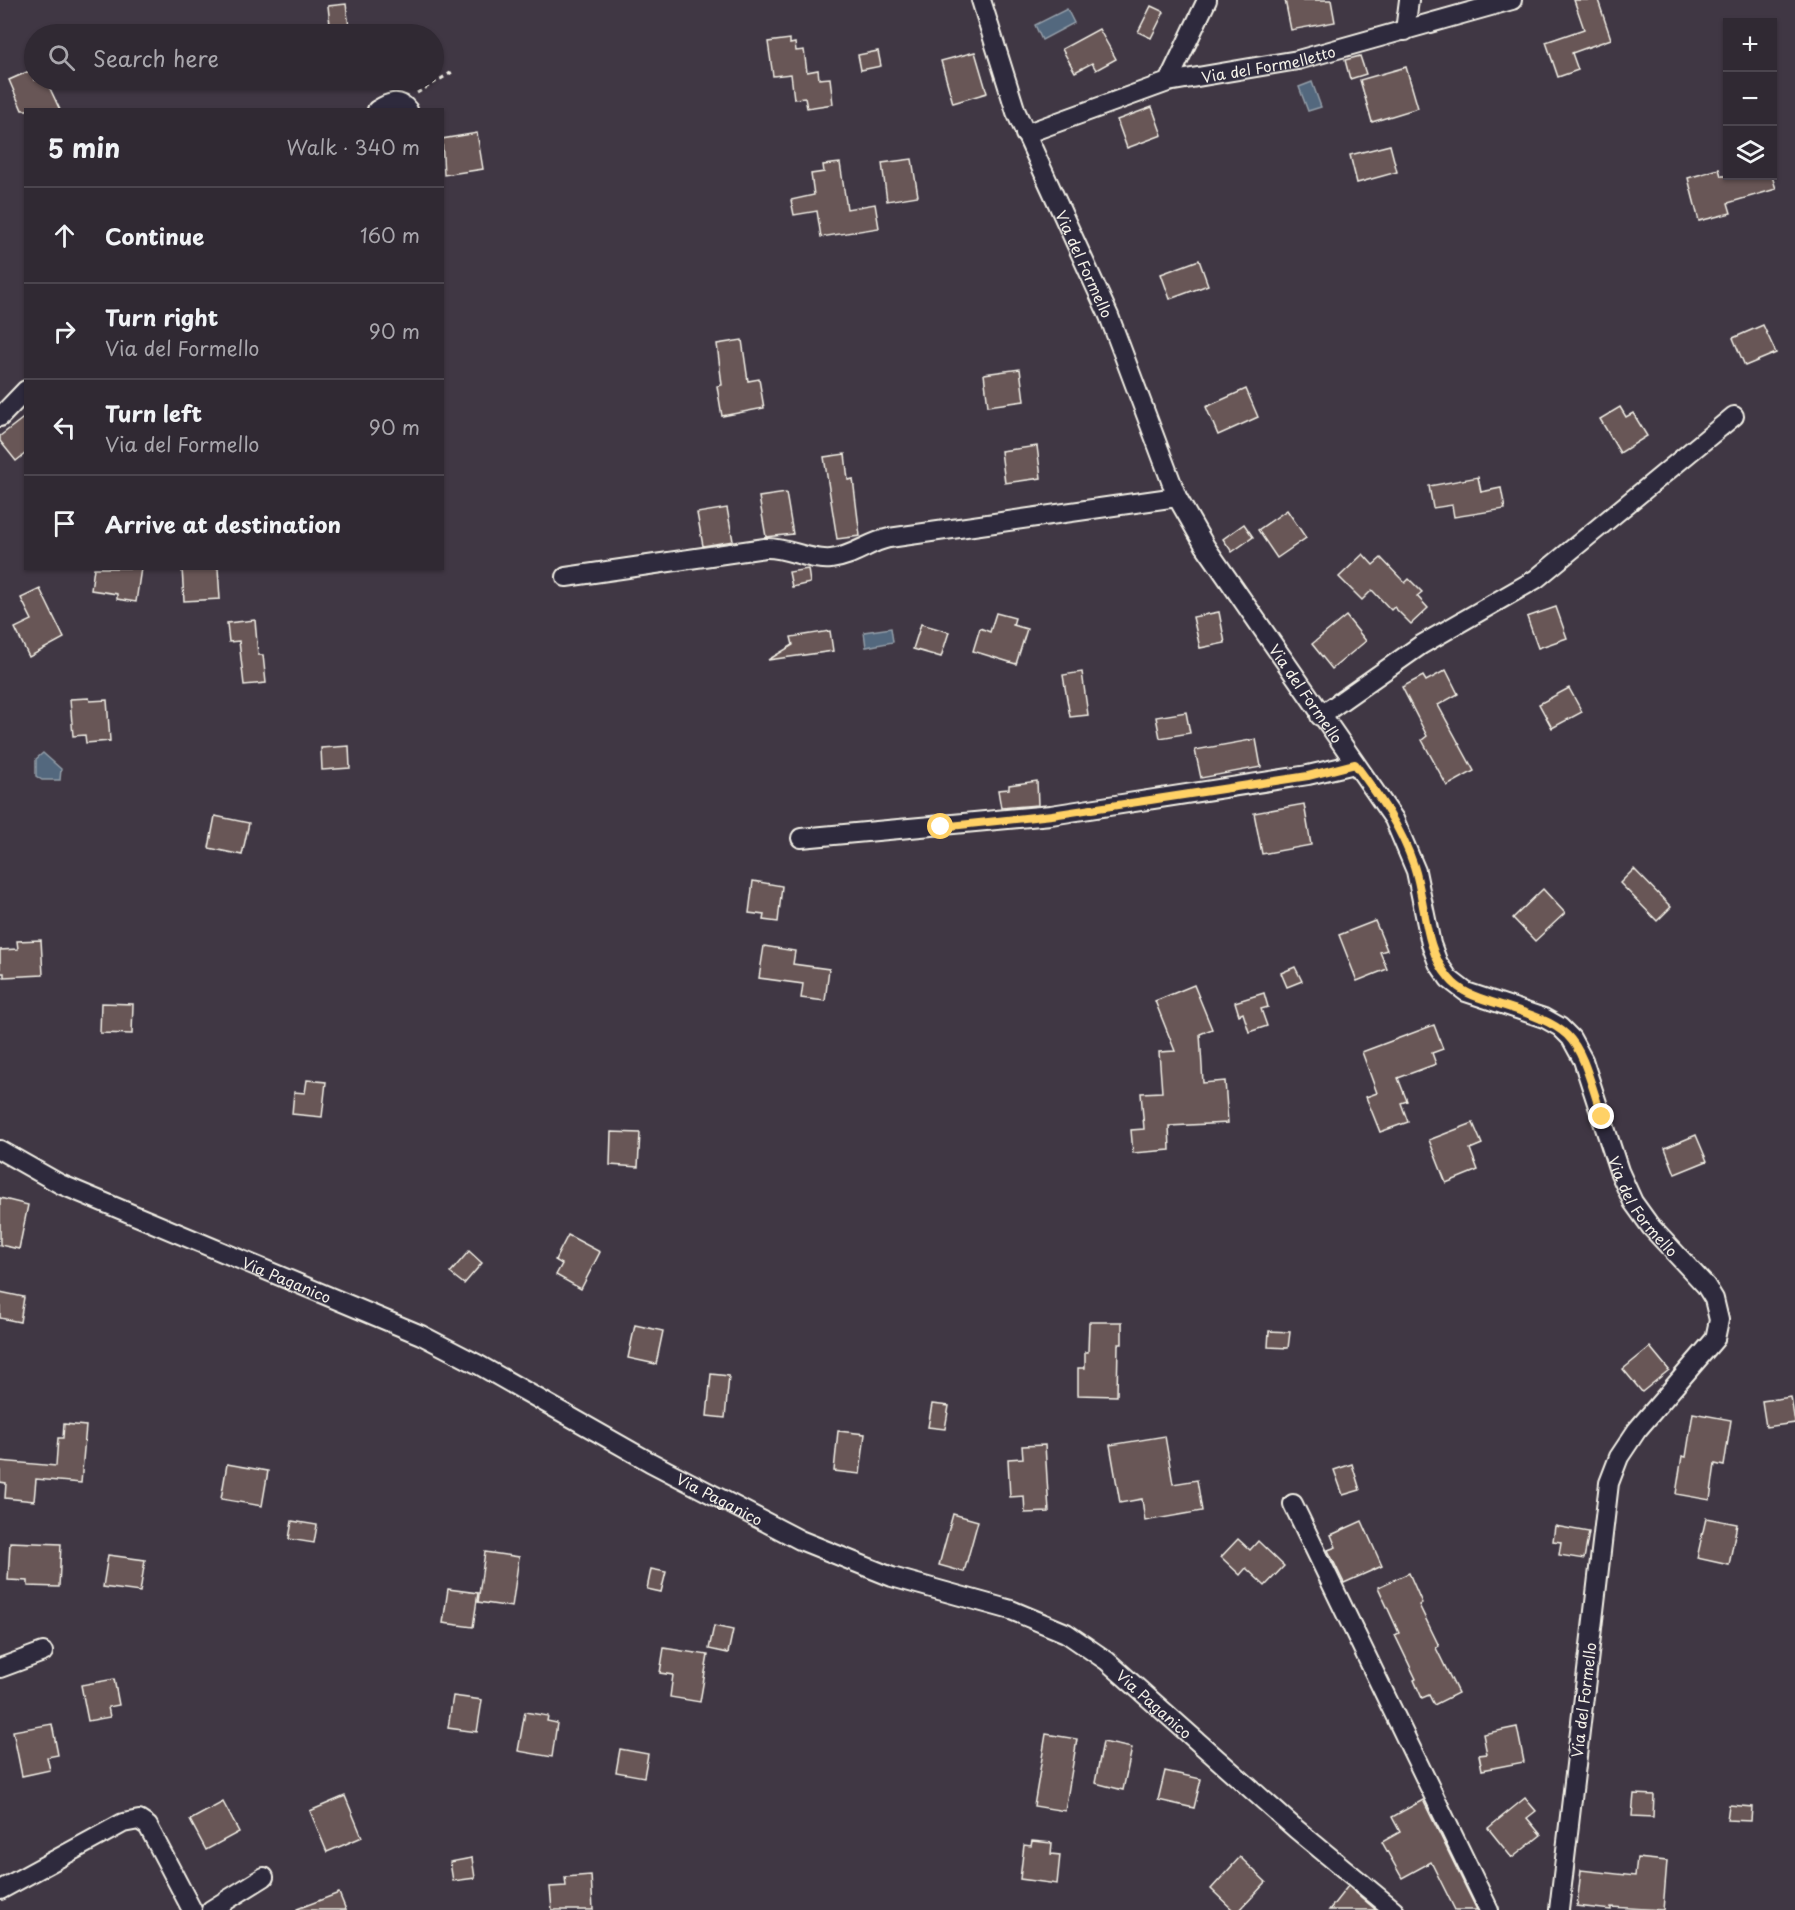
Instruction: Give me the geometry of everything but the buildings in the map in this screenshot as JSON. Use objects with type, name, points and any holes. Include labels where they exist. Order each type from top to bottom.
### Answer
[{"type":"street","name":"Via del Formello","points":[[981,0],[1000,68],[1025,134],[1109,316],[1177,497],[1205,546],[1320,716],[1387,808],[1409,850],[1420,886],[1431,944],[1442,969],[1454,984],[1466,992],[1544,1018],[1560,1027],[1571,1038],[1586,1067],[1619,1171],[1633,1202],[1651,1227],[1706,1286],[1718,1313],[1719,1326],[1712,1345],[1637,1430],[1619,1458],[1609,1483],[1559,1910]]},
{"type":"street","points":[[1168,82],[1207,0]]},
{"type":"street","points":[[1405,31],[1409,0]]},
{"type":"street","name":"Via del Formelletto","points":[[1025,134],[1168,82],[1279,64],[1512,0]]},
{"type":"street","points":[[381,108],[394,102],[405,107]]},
{"type":"street","points":[[0,417],[24,392]]},
{"type":"street","points":[[1320,716],[1414,650],[1536,579],[1734,416]]},
{"type":"street","points":[[566,577],[765,548],[783,548],[816,558],[829,559],[844,556],[872,542],[889,538],[1177,497]]},
{"type":"street","points":[[801,838],[1052,815],[1308,776],[1355,764]]},
{"type":"street","name":"Via Paganico","points":[[0,1150],[49,1179],[441,1345],[650,1462],[800,1540],[892,1577],[1011,1610],[1066,1633],[1107,1661],[1296,1829],[1394,1910]]},
{"type":"street","points":[[1293,1504],[1489,1910]]},
{"type":"street","points":[[0,1668],[43,1652]]},
{"type":"street","points":[[0,1890],[123,1823],[139,1820],[148,1826],[192,1910]]},
{"type":"street","points":[[211,1910],[264,1877]]},
{"type":"path","points":[[444,78],[454,70]]},
{"type":"path","points":[[405,107],[428,90]]},
{"type":"water","points":[[1067,9],[1074,23],[1042,40],[1035,25]]},
{"type":"water","points":[[1312,82],[1321,107],[1308,111],[1299,87]]},
{"type":"water","points":[[891,628],[893,642],[866,647],[864,632]]},
{"type":"water","points":[[43,753],[61,769],[60,780],[42,780],[36,776],[36,759]]},
{"type":"route","points":[[941,827],[1052,815],[1308,776],[1355,764],[1387,808],[1409,850],[1420,886],[1431,944],[1445,974],[1454,984],[1478,998],[1539,1017],[1556,1024],[1565,1031],[1581,1054],[1602,1117]]}]
